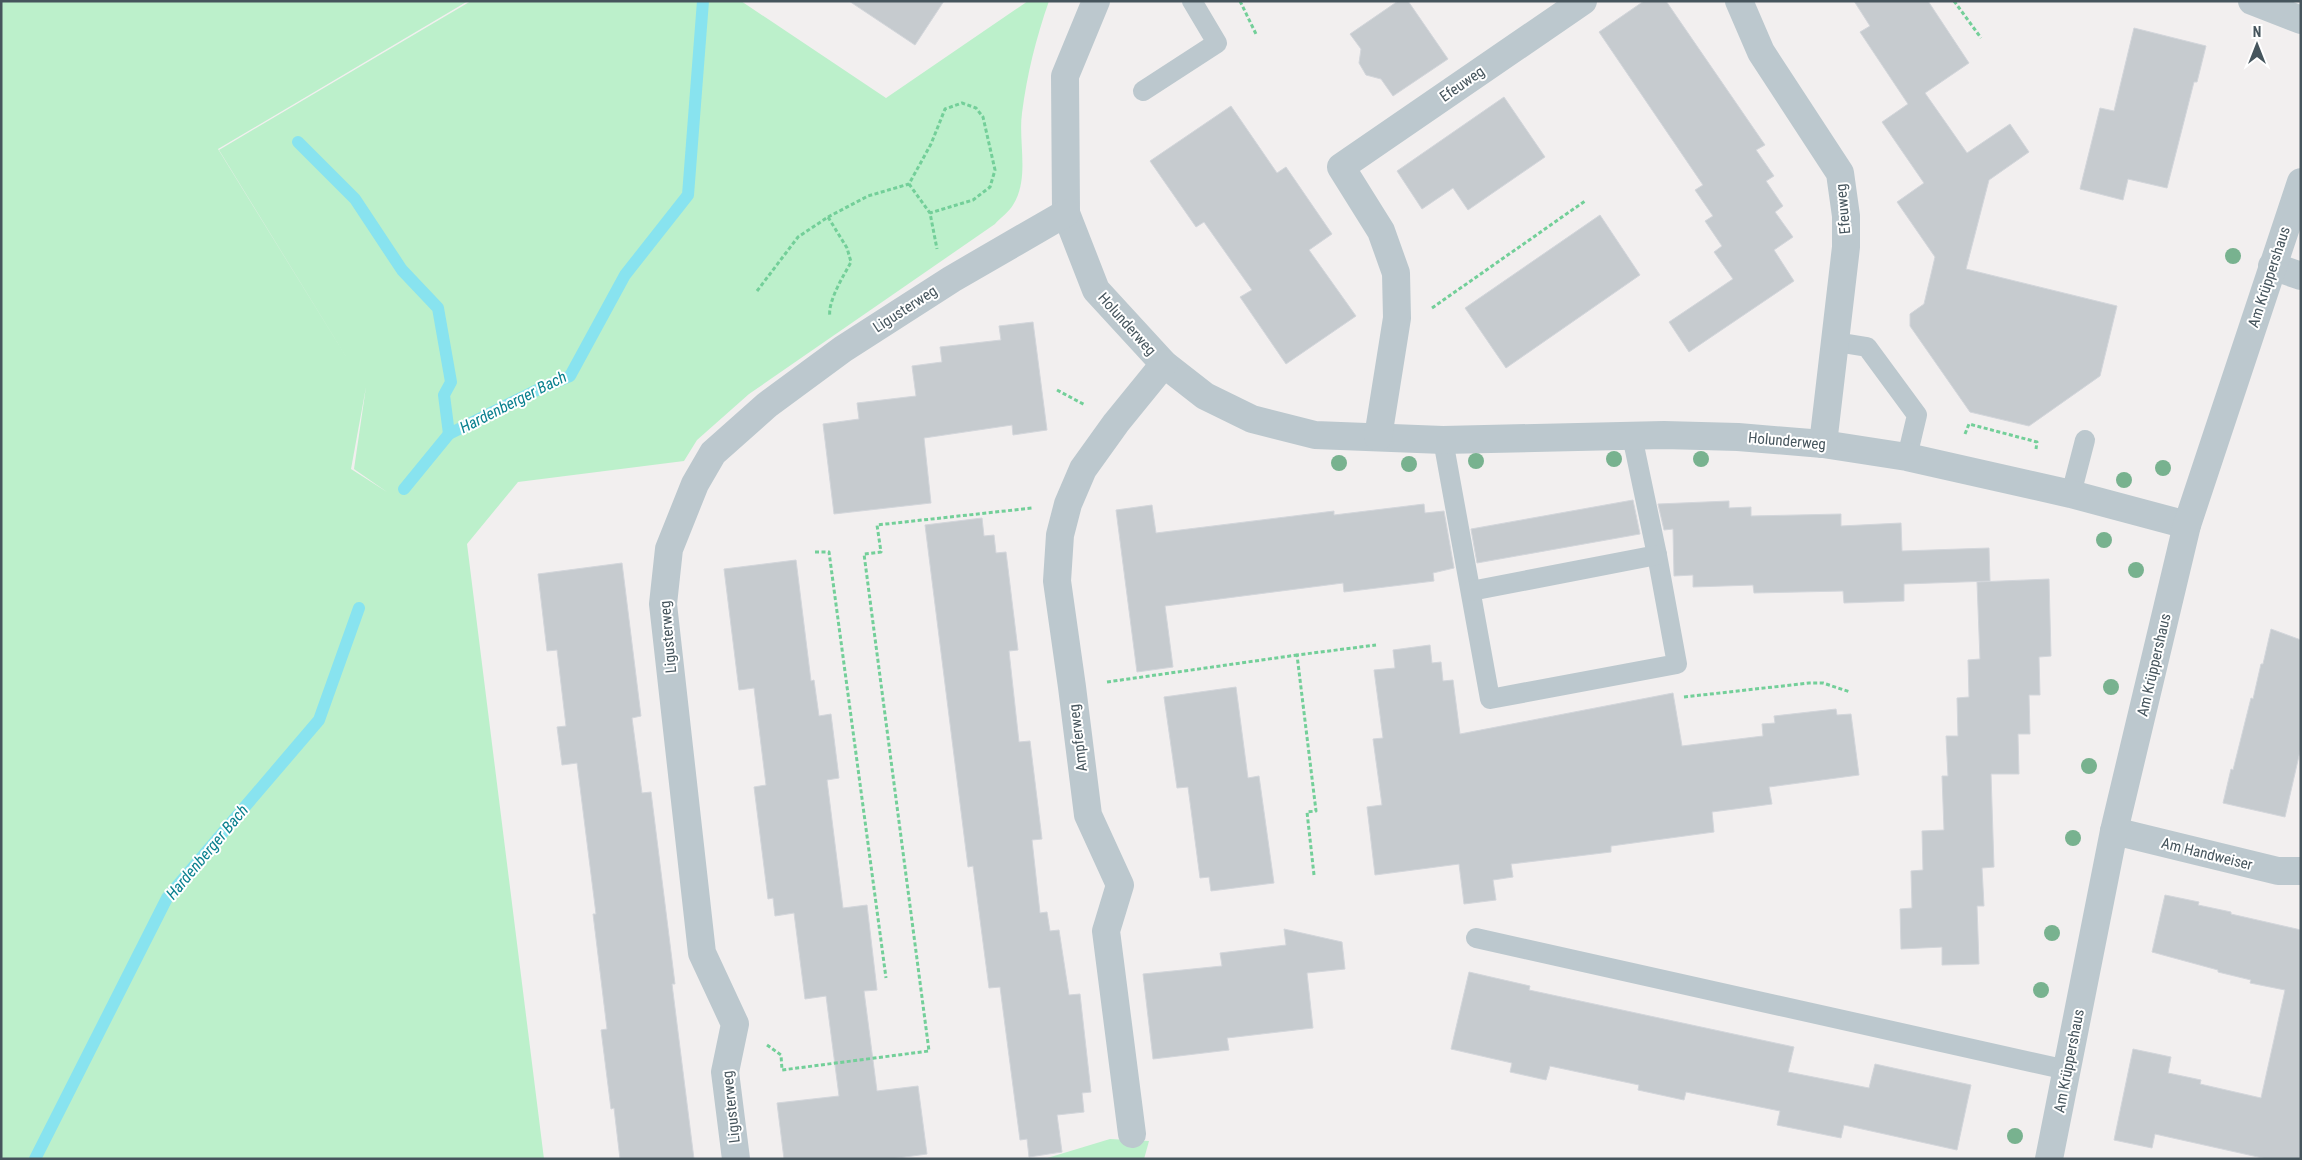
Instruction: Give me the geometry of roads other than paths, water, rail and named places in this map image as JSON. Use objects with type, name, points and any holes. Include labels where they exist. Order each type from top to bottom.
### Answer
[{"type":"street","name":"Holunderweg","points":[[1096,1],[1065,76],[1066,213],[1096,290],[1164,364],[1205,396],[1252,419],[1315,435],[1443,440],[1632,436],[1738,437],[1823,444],[1907,457],[2071,494],[2187,525]]},
{"type":"street","name":"Efeuweg","points":[[1378,437],[1397,318],[1396,273],[1381,231],[1341,167],[1583,1]]},
{"type":"street","name":"Efeuweg","points":[[1739,1],[1760,52],[1840,173],[1846,216],[1846,247],[1823,444]]},
{"type":"street","points":[[2252,1],[2301,20]]},
{"type":"street","name":"Am Krüppershaus","points":[[2049,1159],[2114,831],[2187,525],[2301,182]]},
{"type":"street","name":"Ligusterweg","points":[[736,1159],[725,1072],[735,1024],[702,953],[663,604],[669,549],[695,484],[713,453],[767,405],[843,349],[952,279],[1066,213]]},
{"type":"street","points":[[2272,266],[2301,276]]},
{"type":"street","name":"Ampferweg","points":[[1132,1134],[1106,931],[1120,885],[1088,815],[1057,581],[1060,535],[1068,504],[1083,469],[1116,423],[1164,364]]},
{"type":"street","name":"Am Handweiser","points":[[2114,831],[2278,871],[2301,871]]},
{"type":"lane","points":[[1142,91],[1217,42],[1192,1]]},
{"type":"lane","points":[[1836,342],[1868,347],[1916,416],[1907,457]]},
{"type":"lane","points":[[1443,440],[1490,699],[1677,664],[1632,436]]},
{"type":"lane","points":[[2071,494],[2085,440]]},
{"type":"lane","points":[[1470,591],[1657,555]]},
{"type":"lane","points":[[1476,938],[2067,1070]]},
{"type":"waterway","name":"Hardenberger Bach","points":[[404,489],[449,434],[537,390],[570,376],[625,275],[688,195],[703,1]]},
{"type":"waterway","points":[[298,142],[355,199],[402,270],[438,308],[451,382],[444,395],[449,434]]},
{"type":"waterway","name":"Hardenberger Bach","points":[[35,1159],[167,898],[319,720],[359,608]]}]
